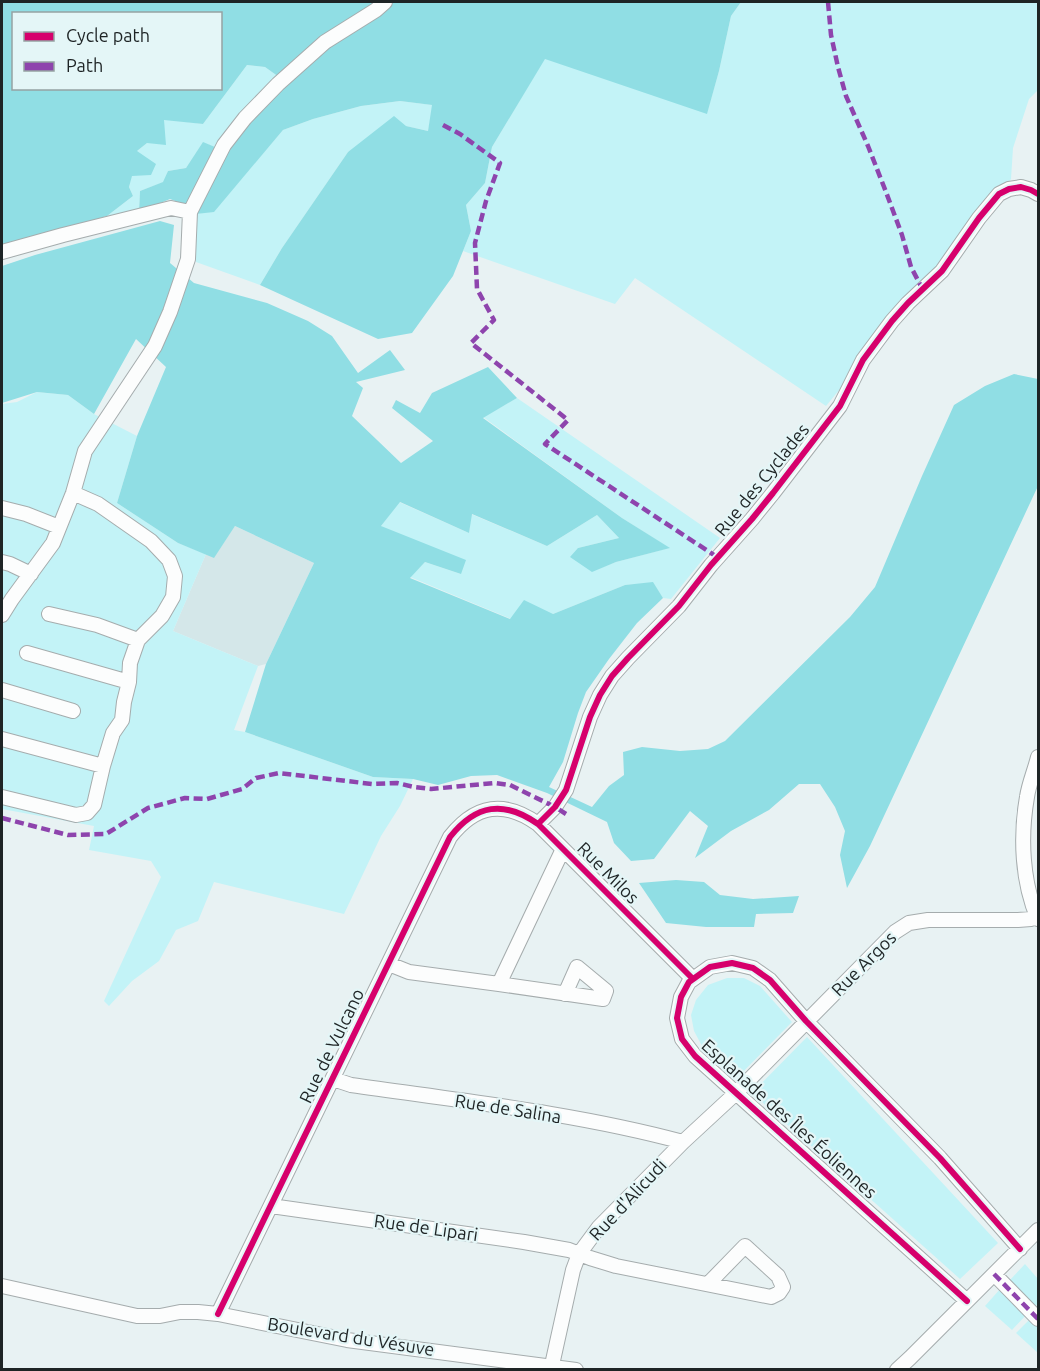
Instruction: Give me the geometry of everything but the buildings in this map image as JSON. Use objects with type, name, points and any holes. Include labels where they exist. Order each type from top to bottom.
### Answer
[{"type":"street","points":[[2,615],[7,597],[31,574],[53,543],[73,493],[85,451],[155,346],[189,259],[190,212],[224,145],[245,117],[325,42],[385,2]]},
{"type":"street","name":"Rue des Cyclades","points":[[538,824],[555,807],[566,790],[590,717],[612,676],[679,606],[773,493],[840,406],[863,360],[892,321],[942,271],[999,194],[1020,187],[1038,194]]},
{"type":"street","points":[[2,252],[171,208],[190,212]]},
{"type":"street","points":[[2,797],[76,815],[87,813],[94,805],[113,734],[122,720],[130,663],[138,640],[162,616],[173,597],[175,576],[170,560],[151,541],[98,504],[73,493]]},
{"type":"street","points":[[2,508],[26,514],[59,527]]},
{"type":"street","points":[[2,562],[31,574]]},
{"type":"street","points":[[49,614],[97,625],[138,640]]},
{"type":"street","points":[[27,653],[129,682]]},
{"type":"street","points":[[2,690],[73,711]]},
{"type":"street","points":[[2,739],[103,766]]},
{"type":"street","points":[[1038,757],[1027,795],[1023,836],[1026,877],[1038,917]]},
{"type":"street","name":"Rue Milos","points":[[491,809],[508,809],[524,814],[538,824],[693,979]]},
{"type":"street","name":"Rue de Vulcano","points":[[218,1314],[450,837],[474,814],[491,809]]},
{"type":"street","points":[[499,984],[563,849]]},
{"type":"street","name":"Rue Argos","points":[[806,1021],[896,932],[909,923],[928,920],[1018,920],[1038,917]]},
{"type":"street","points":[[693,979],[710,967],[732,963],[753,968],[770,980],[806,1021],[940,1158],[1020,1249]]},
{"type":"street","points":[[389,964],[410,972],[565,994]]},
{"type":"street","name":"Esplanade des Îles Éoliennes","points":[[693,979],[681,997],[677,1018],[682,1039],[695,1056],[967,1301]]},
{"type":"street","name":"Esplanade des Îles Éoliennes","points":[[736,1093],[806,1021]]},
{"type":"street","name":"Rue de Salina","points":[[333,1079],[351,1085],[557,1116],[647,1133],[683,1143]]},
{"type":"street","name":"Rue d'Alicudi","points":[[552,1365],[573,1270],[579,1254],[599,1227],[736,1093]]},
{"type":"street","name":"Rue de Lipari","points":[[271,1206],[569,1250],[616,1266],[771,1297],[779,1293],[783,1287],[778,1276],[745,1246],[708,1284]]},
{"type":"street","points":[[897,1370],[910,1364],[967,1301],[1038,1230]]},
{"type":"street","points":[[994,1274],[1038,1319]]},
{"type":"street","name":"Boulevard du Vésuve","points":[[2,1286],[137,1316],[160,1316],[180,1312],[218,1314],[347,1340],[552,1365],[576,1370]]},
{"type":"shaded area","points":[[2,2],[380,2],[279,77],[265,67],[247,65],[203,124],[164,120],[166,145],[147,143],[137,151],[156,164],[151,175],[132,176],[129,187],[133,196],[107,216],[2,246]]},
{"type":"shaded area","points":[[394,2],[741,2],[731,16],[707,114],[545,59],[492,147],[485,183],[466,205],[471,231],[453,276],[412,333],[378,339],[260,285],[282,248],[348,152],[394,116],[406,126],[428,131],[432,105],[400,101],[361,106],[283,130],[214,212],[196,214],[217,166],[250,118],[330,44]]},
{"type":"shaded area","points":[[741,2],[1038,2],[1038,90],[1029,99],[1013,148],[1011,179],[826,406],[635,278],[615,304],[463,251],[471,231],[466,205],[485,183],[492,147],[545,58],[707,113],[731,16]]},
{"type":"shaded area","points":[[247,65],[265,67],[279,77],[215,147],[203,143],[186,168],[168,171],[164,182],[140,191],[139,212],[107,216],[133,196],[129,187],[137,151],[147,143],[164,119],[203,124]]},
{"type":"shaded area","points":[[400,101],[433,105],[428,131],[406,126],[348,152],[282,248],[260,285],[196,262],[196,214],[214,211],[283,130],[361,106]]},
{"type":"shaded area","points":[[203,142],[215,147],[186,205],[170,199],[139,212],[140,191],[163,182],[168,171],[186,168]]},
{"type":"shaded area","points":[[160,221],[174,225],[170,263],[194,283],[267,303],[308,321],[332,336],[358,373],[390,350],[405,370],[356,382],[363,388],[352,416],[401,463],[433,441],[392,408],[396,400],[420,413],[432,393],[488,367],[517,398],[483,418],[622,518],[670,548],[616,562],[592,572],[570,557],[578,548],[619,538],[597,515],[547,546],[472,514],[469,533],[400,502],[381,526],[466,560],[461,574],[425,562],[410,578],[510,619],[524,600],[553,614],[625,585],[653,582],[663,598],[637,623],[586,692],[563,762],[549,787],[592,807],[609,786],[624,775],[623,752],[642,747],[680,751],[708,749],[725,741],[850,617],[875,587],[954,405],[985,386],[1014,374],[1038,379],[1038,486],[870,846],[847,888],[840,855],[845,831],[835,807],[820,784],[799,784],[769,810],[731,831],[695,858],[708,826],[690,811],[654,859],[631,861],[614,843],[607,822],[547,793],[497,775],[471,776],[438,785],[413,779],[373,777],[245,732],[266,664],[314,563],[235,526],[214,558],[178,543],[117,503],[137,436],[166,367],[136,339],[94,414],[68,395],[37,392],[2,403],[2,266]]},
{"type":"shaded area","points":[[37,392],[68,395],[94,414],[137,436],[117,503],[178,543],[206,554],[173,631],[258,666],[234,730],[373,777],[413,779],[400,806],[381,836],[344,914],[214,882],[198,921],[176,930],[159,961],[132,981],[109,1006],[104,1001],[161,877],[151,861],[89,850],[94,826],[2,809],[2,404],[17,402]]},
{"type":"shaded area","points":[[517,398],[720,538],[671,599],[663,598],[653,583],[625,585],[553,614],[511,619],[410,577],[425,562],[461,574],[381,526],[399,502],[469,533],[471,514],[547,546],[597,515],[619,538],[578,548],[592,571],[669,548],[622,518],[483,417]]},
{"type":"shaded area","points":[[235,526],[314,563],[266,664],[258,666],[173,631],[206,554],[214,557]]},
{"type":"shaded area","points":[[676,880],[704,882],[720,895],[753,899],[799,896],[793,913],[756,914],[754,927],[706,927],[666,923],[639,883]]},
{"type":"shaded area","points":[[727,978],[744,978],[760,986],[792,1022],[738,1077],[702,1046],[694,1031],[691,1015],[696,1000],[708,985]]},
{"type":"shaded area","points":[[807,1037],[998,1243],[960,1279],[752,1093]]},
{"type":"shaded area","points":[[1025,1264],[1038,1279],[1038,1303],[1035,1307],[1009,1281]]},
{"type":"shaded area","points":[[1001,1288],[1027,1314],[1012,1330],[985,1306]]},
{"type":"shaded area","points":[[1031,1318],[1038,1326],[1038,1353],[1016,1333]]},
{"type":"marked path","points":[[828,2],[831,35],[846,96],[886,192],[911,267],[923,290]]},
{"type":"marked path","points":[[443,125],[460,134],[500,163],[486,201],[475,243],[477,289],[494,320],[471,343],[568,420],[545,444],[717,557]]},
{"type":"marked path","points":[[2,818],[68,835],[106,834],[148,808],[185,798],[207,799],[242,789],[256,778],[279,773],[372,784],[397,783],[431,789],[495,783],[510,785],[566,814]]},
{"type":"marked path","points":[[994,1274],[1038,1319]]},
{"type":"cycle path","points":[[538,824],[555,807],[566,790],[590,717],[612,676],[679,606],[773,493],[840,406],[863,360],[892,321],[942,271],[999,194],[1021,187],[1038,194]]},
{"type":"cycle path","points":[[218,1314],[450,837],[470,818],[480,812],[502,809],[514,811],[538,824],[693,979]]},
{"type":"cycle path","points":[[967,1301],[695,1056],[682,1039],[677,1018],[681,997],[689,982],[710,967],[732,963],[753,968],[770,980],[806,1021],[940,1158],[1020,1249]]}]
